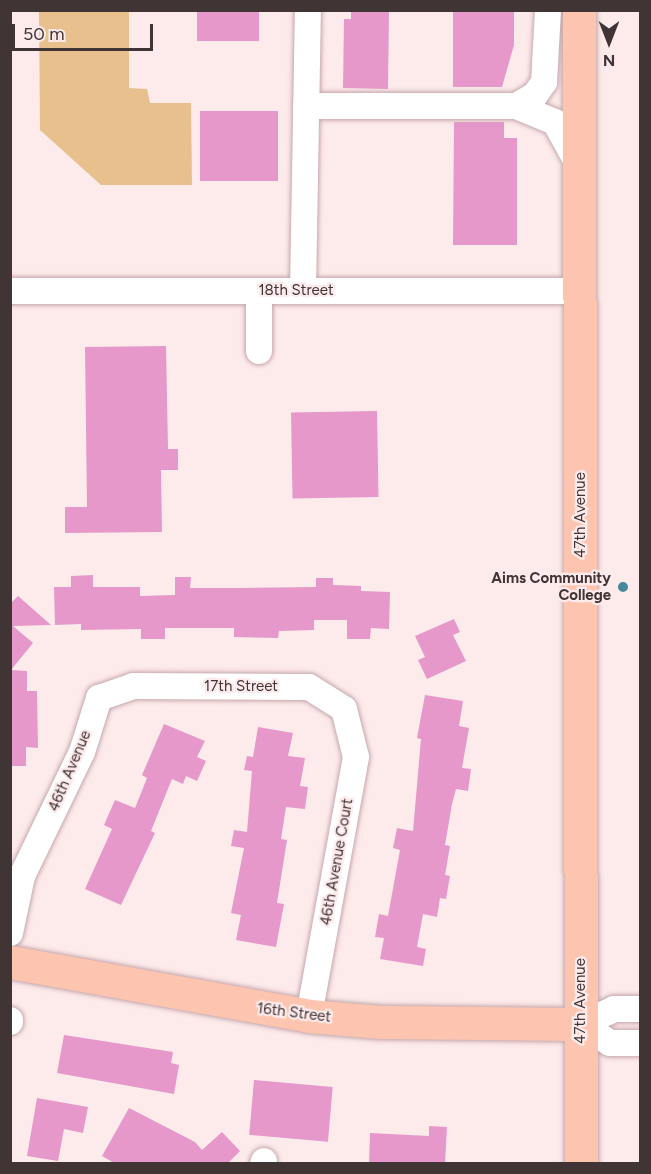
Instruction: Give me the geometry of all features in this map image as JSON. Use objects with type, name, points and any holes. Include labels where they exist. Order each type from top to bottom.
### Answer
[{"type":"main road","name":"47th Avenue","points":[[579,10],[581,1164]]},
{"type":"main road","name":"16th Street","points":[[10,962],[309,1016],[391,1023],[581,1024]]},
{"type":"street","points":[[303,291],[308,10]]},
{"type":"street","points":[[516,106],[535,95],[544,82],[548,10]]},
{"type":"street","points":[[306,106],[516,106],[555,122],[581,171]]},
{"type":"street","name":"18th Street","points":[[10,291],[581,291]]},
{"type":"street","points":[[259,291],[259,351]]},
{"type":"street","name":"17th Street","points":[[133,686],[309,687],[344,709]]},
{"type":"street","name":"46th Avenue","points":[[10,933],[22,876],[82,752],[99,698],[133,686]]},
{"type":"street","name":"46th Avenue Court","points":[[309,1016],[357,757],[344,709]]},
{"type":"street","points":[[581,1024],[614,1009],[640,1009]]},
{"type":"street","points":[[581,1024],[610,1043],[640,1043]]},
{"type":"shaded area","points":[[39,11],[129,11],[129,88],[147,89],[150,103],[191,103],[192,185],[101,185],[40,130]]},
{"type":"building","points":[[197,10],[259,10],[259,41],[197,41]]},
{"type":"building","points":[[351,10],[389,10],[388,89],[343,88],[344,19],[351,19]]},
{"type":"building","points":[[453,10],[514,10],[514,45],[502,87],[453,87]]},
{"type":"building","points":[[200,111],[278,111],[278,181],[200,181]]},
{"type":"building","points":[[454,122],[504,122],[504,138],[517,138],[517,245],[453,245]]},
{"type":"building","points":[[166,346],[168,449],[178,449],[178,470],[161,470],[162,532],[65,533],[65,507],[87,507],[85,347]]},
{"type":"building","points":[[377,411],[379,497],[293,498],[291,413]]},
{"type":"building","points":[[93,575],[93,587],[140,587],[140,596],[175,595],[175,577],[191,577],[190,588],[316,587],[316,578],[333,578],[333,585],[361,586],[361,591],[390,592],[389,629],[371,628],[370,639],[347,639],[347,620],[314,620],[314,630],[279,631],[278,638],[234,637],[234,628],[165,628],[165,639],[141,639],[141,629],[81,630],[81,624],[55,625],[54,587],[71,587],[71,576]]},
{"type":"building","points":[[18,596],[51,625],[13,626],[33,643],[11,670],[10,604]]},
{"type":"building","points":[[454,619],[460,632],[453,635],[466,661],[427,679],[418,660],[425,657],[415,636]]},
{"type":"building","points":[[11,670],[27,671],[27,691],[37,691],[38,748],[26,747],[26,766],[10,766]]},
{"type":"building","points":[[425,695],[463,701],[459,726],[469,728],[462,768],[471,769],[468,791],[456,789],[452,804],[445,845],[450,846],[445,875],[450,876],[446,899],[440,898],[437,917],[423,914],[417,947],[426,949],[423,966],[380,959],[384,938],[375,937],[379,914],[388,916],[400,850],[393,848],[397,828],[413,831],[421,739],[417,738]]},
{"type":"building","points":[[164,724],[205,741],[197,757],[206,761],[197,781],[186,776],[183,784],[172,779],[151,831],[155,833],[121,905],[85,889],[112,829],[104,825],[115,800],[135,808],[147,778],[142,775]]},
{"type":"building","points":[[258,727],[293,733],[288,756],[305,758],[300,786],[308,787],[305,809],[286,807],[281,839],[287,840],[277,903],[284,904],[276,947],[236,940],[241,915],[231,913],[244,848],[231,846],[234,830],[247,832],[252,771],[244,770],[247,756],[253,757]]},
{"type":"building","points":[[64,1035],[173,1052],[171,1063],[179,1065],[174,1094],[57,1073]]},
{"type":"building","points":[[254,1080],[333,1087],[328,1142],[249,1135]]},
{"type":"building","points":[[37,1098],[88,1107],[83,1133],[64,1129],[58,1161],[27,1156]]},
{"type":"building","points":[[129,1108],[195,1142],[202,1150],[222,1132],[240,1151],[227,1164],[116,1164],[102,1156]]},
{"type":"building","points":[[429,1126],[447,1127],[445,1164],[369,1164],[370,1133],[429,1136]]},
{"type":"place","name":"Aims Community College","points":[[623,587]]}]
